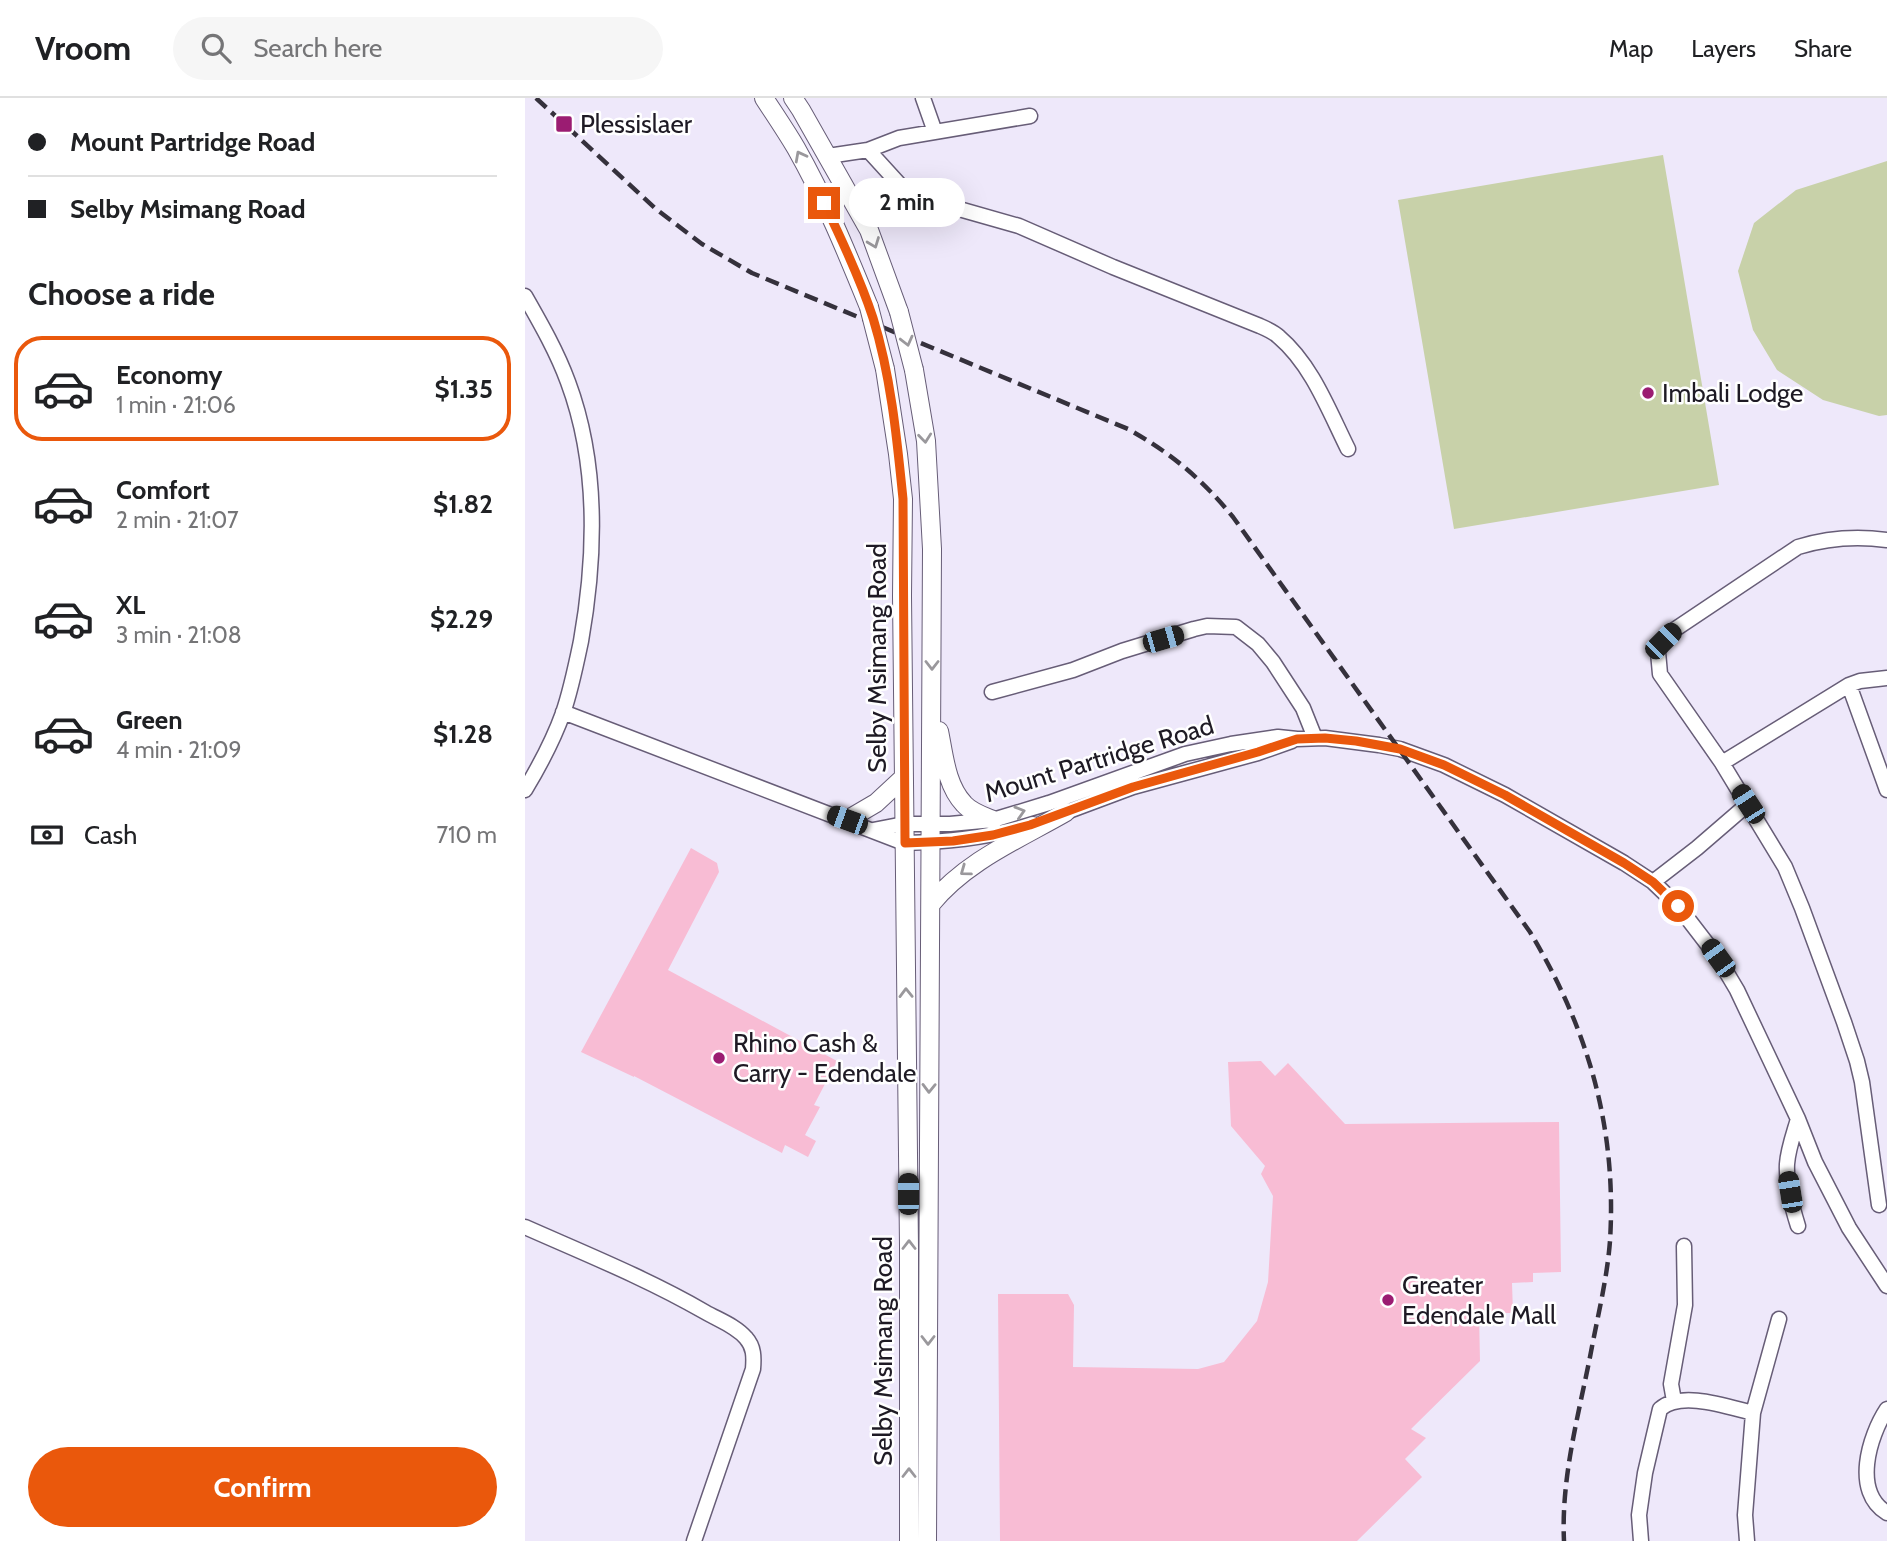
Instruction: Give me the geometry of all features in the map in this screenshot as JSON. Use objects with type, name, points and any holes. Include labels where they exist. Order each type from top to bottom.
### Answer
[{"type":"main road","name":"Selby Msimang Road","points":[[764,98],[796,148],[824,203],[869,307],[885,369],[903,499],[909,1541]]},
{"type":"main road","name":"Selby Msimang Road","points":[[793,98],[869,230],[899,312],[914,370],[925,430],[932,549],[927,1541]]},
{"type":"main road","points":[[932,693],[952,786],[964,804],[974,812],[993,820]]},
{"type":"main road","points":[[847,820],[876,803],[904,777]]},
{"type":"main road","points":[[931,904],[946,886],[979,861],[1066,812]]},
{"type":"street","points":[[923,98],[935,132]]},
{"type":"street","points":[[828,156],[868,150],[898,138],[1030,116]]},
{"type":"street","points":[[868,150],[899,184],[916,194],[1019,226],[1278,335],[1310,375],[1348,449]]},
{"type":"street","points":[[525,296],[551,343],[569,384],[589,470],[592,518],[591,575],[575,671],[563,712],[546,753],[525,790]]},
{"type":"street","points":[[1879,1205],[1857,1060],[1803,908],[1786,867],[1748,804],[1660,674],[1658,652],[1663,641],[1674,630],[1798,547],[1815,541],[1851,538],[1887,540]]},
{"type":"street","points":[[992,692],[1073,670],[1194,629],[1207,626],[1236,628],[1258,644],[1273,662],[1303,708],[1315,738]]},
{"type":"street","points":[[1722,763],[1849,685],[1887,678]]},
{"type":"street","points":[[1849,685],[1887,790]]},
{"type":"street","name":"Mount Partridge Road","points":[[563,712],[905,843],[950,824],[993,820],[1019,813],[1185,754],[1266,738],[1356,741],[1389,747],[1444,765],[1505,795],[1624,863],[1653,882],[1678,906],[1718,958],[1737,990],[1798,1119],[1815,1162],[1849,1228],[1887,1286]]},
{"type":"street","name":"Mount Partridge Road","points":[[873,830],[905,824],[930,833],[993,835],[1030,825],[1133,787],[1297,739]]},
{"type":"street","points":[[1653,882],[1748,804]]},
{"type":"street","points":[[1798,1119],[1787,1161],[1792,1208],[1798,1226]]},
{"type":"street","points":[[525,1227],[671,1292],[734,1328],[751,1345],[753,1369],[694,1541]]},
{"type":"street","points":[[1674,1401],[1671,1384],[1685,1306],[1684,1245]]},
{"type":"street","points":[[1747,1541],[1745,1515],[1753,1413],[1779,1319]]},
{"type":"street","points":[[1641,1541],[1639,1515],[1645,1473],[1660,1409],[1674,1401],[1705,1402],[1753,1413]]},
{"type":"street","points":[[1887,1409],[1875,1429],[1867,1476],[1875,1503],[1887,1513]]},
{"type":"green space","points":[[1663,155],[1719,485],[1454,529],[1398,200]]},
{"type":"green space","points":[[1887,161],[1887,415],[1879,416],[1823,400],[1777,370],[1753,330],[1738,271],[1754,223],[1796,190]]},
{"type":"building","points":[[691,848],[717,863],[719,872],[668,970],[837,1061],[814,1105],[820,1107],[805,1135],[816,1141],[808,1157],[785,1145],[782,1153],[634,1076],[581,1052]]},
{"type":"building","name":"Greater Edendale Mall","points":[[1261,1061],[1275,1076],[1288,1063],[1345,1124],[1559,1122],[1561,1272],[1533,1273],[1533,1282],[1512,1283],[1513,1313],[1479,1313],[1480,1361],[1411,1429],[1426,1438],[1405,1459],[1422,1477],[1357,1541],[1000,1541],[998,1294],[1068,1294],[1074,1305],[1073,1367],[1198,1369],[1224,1362],[1257,1321],[1268,1282],[1273,1196],[1261,1174],[1265,1166],[1231,1126],[1228,1062]]},
{"type":"railway","points":[[536,98],[656,209],[702,244],[752,273],[1128,429],[1185,468],[1233,517],[1530,932],[1568,1005],[1583,1042],[1603,1119],[1609,1158],[1611,1199],[1607,1270],[1568,1471],[1564,1541]]},
{"type":"place","name":"Plessislaer","points":[[564,124]]},
{"type":"place","name":"Imbali Lodge","points":[[1648,393]]},
{"type":"place","name":"Rhino Cash & Carry - Edendale","points":[[719,1058]]},
{"type":"place","name":"Greater Edendale Mall","points":[[1388,1300]]},
{"type":"route","points":[[824,203],[873,318],[891,398],[903,499],[905,843],[953,841],[993,835],[1030,825],[1133,787],[1224,760],[1277,747],[1297,739],[1325,738],[1400,749],[1444,765],[1505,795],[1624,863],[1653,882],[1678,906]]}]
